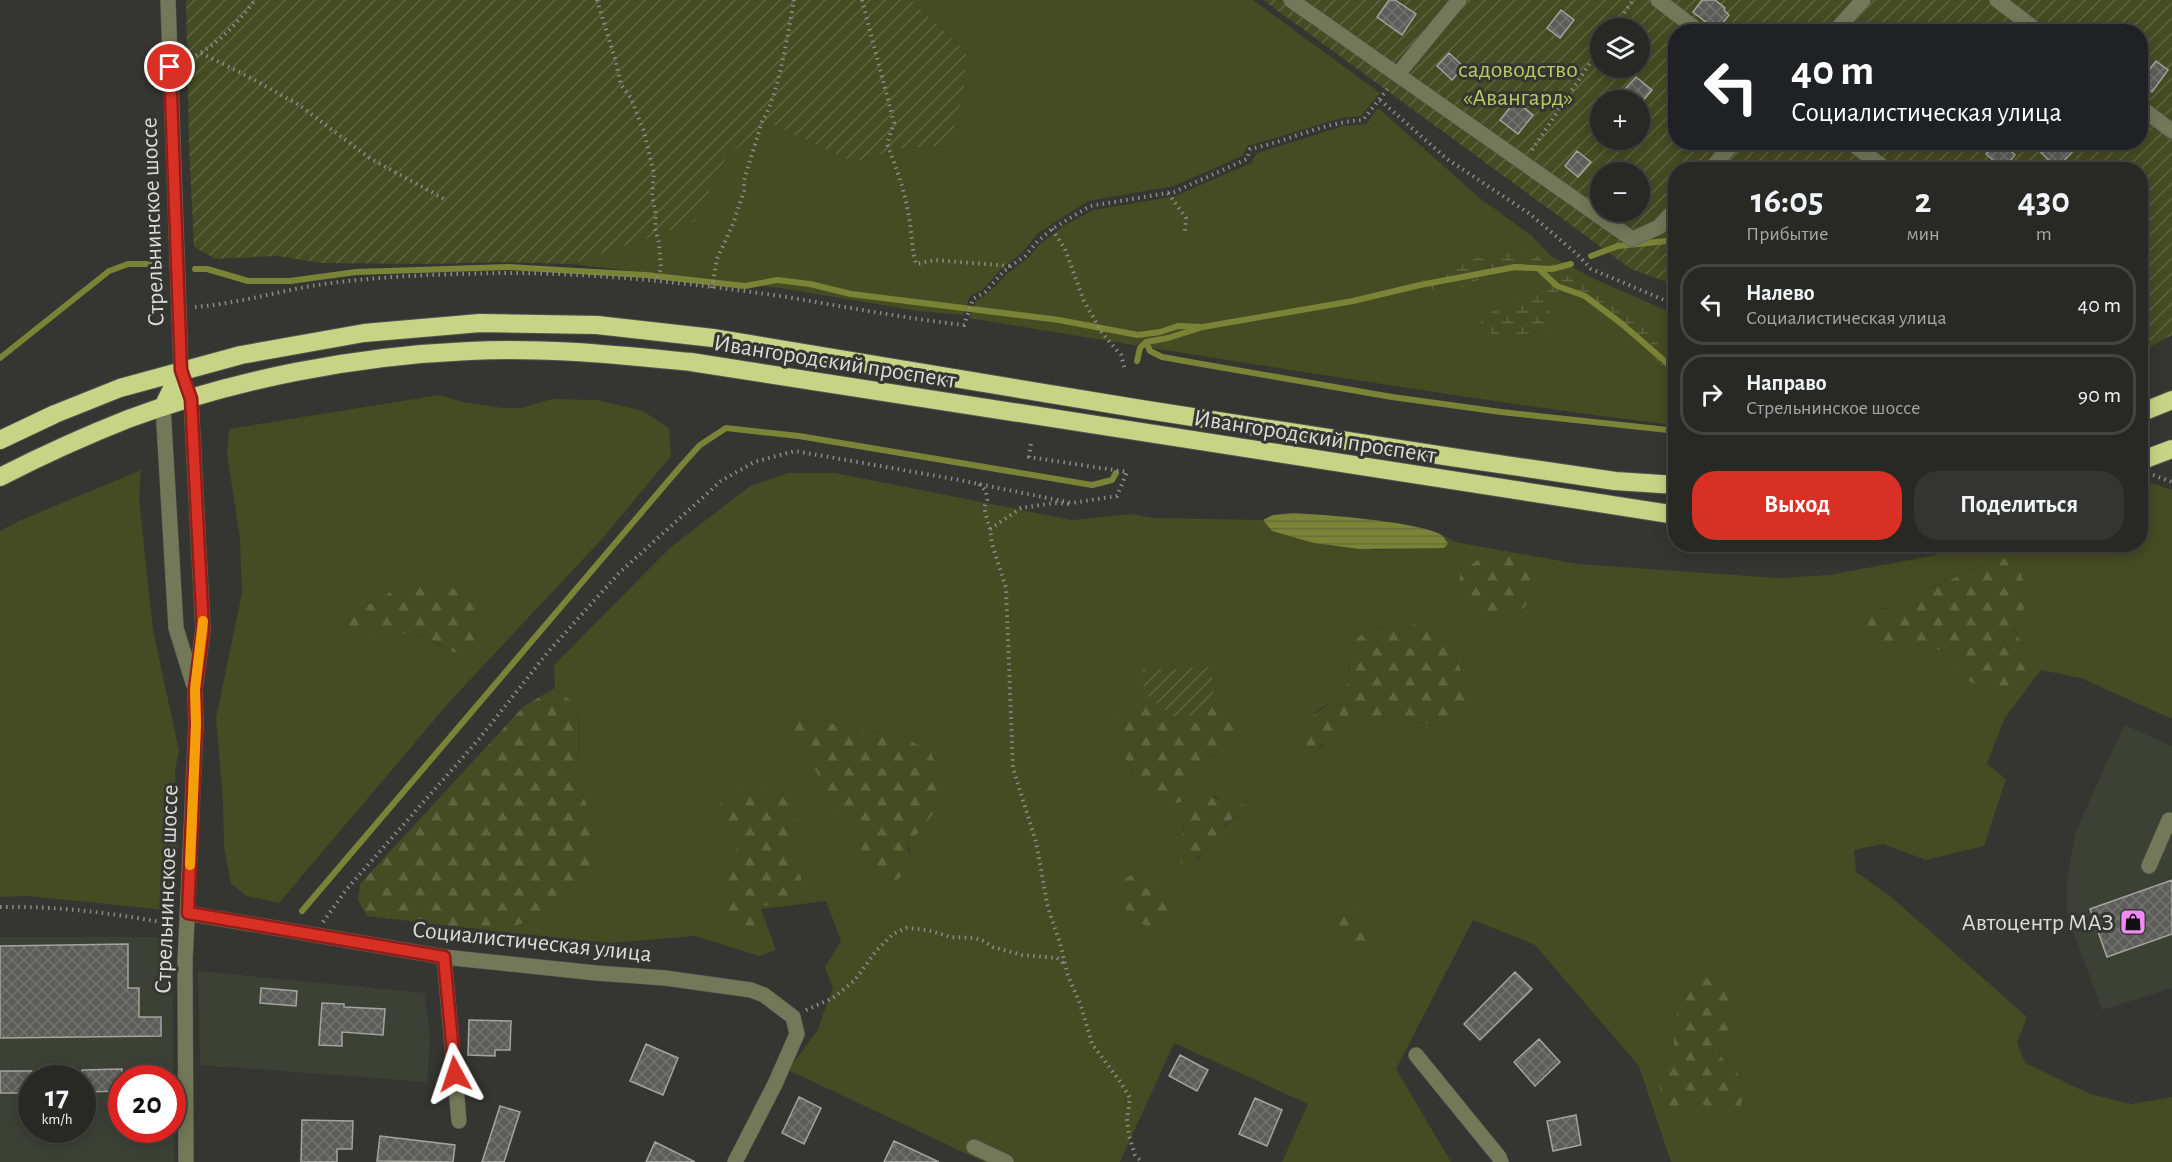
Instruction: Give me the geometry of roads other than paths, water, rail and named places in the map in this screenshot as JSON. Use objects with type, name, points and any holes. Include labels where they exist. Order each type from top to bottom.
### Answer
[{"type":"highway","name":"Ивангородский проспект","points":[[0,440],[120,388],[241,355],[364,333],[480,324],[597,325],[713,338],[1141,409],[1451,457],[1615,481],[1668,484]]},
{"type":"highway","name":"Ивангородский проспект","points":[[0,477],[107,428],[163,407],[250,382],[359,361],[470,351],[580,351],[691,362],[1668,514]]},
{"type":"highway","name":"Стрельнинское шоссе","points":[[181,370],[191,399]]},
{"type":"highway","name":"Стрельнинское шоссе","points":[[163,407],[181,370]]},
{"type":"highway","points":[[2148,410],[2172,400]]},
{"type":"highway","points":[[2148,467],[2172,449]]},
{"type":"street","name":"Стрельнинское шоссе","points":[[168,0],[181,370]]},
{"type":"street","points":[[1291,0],[1632,239],[1659,227],[1668,217]]},
{"type":"street","points":[[1398,74],[1459,0]]},
{"type":"street","points":[[1658,0],[1690,24]]},
{"type":"street","points":[[1841,24],[1863,0]]},
{"type":"street","points":[[1996,0],[2028,24]]},
{"type":"street","points":[[2148,113],[2172,131]]},
{"type":"street","points":[[1717,162],[1727,150]]},
{"type":"street","points":[[1861,150],[1876,162]]},
{"type":"street","name":"Стрельнинское шоссе","points":[[186,1162],[185,962],[196,724],[195,689],[203,630],[191,399]]},
{"type":"street","name":"Стрельнинское шоссе","points":[[163,407],[176,628],[195,689]]},
{"type":"street","points":[[2149,866],[2169,820],[2172,821]]},
{"type":"street","name":"Социалистическая улица","points":[[187,920],[314,934],[444,957],[664,978],[751,990],[764,995],[793,1017],[797,1034],[776,1084],[735,1162]]},
{"type":"street","points":[[444,957],[459,1121]]},
{"type":"street","points":[[1416,1054],[1501,1162]]},
{"type":"street","points":[[974,1147],[1006,1162]]},
{"type":"waterway","points":[[1591,256],[1618,246],[1668,241]]},
{"type":"waterway","points":[[0,358],[109,271],[128,264],[160,264]]},
{"type":"waterway","points":[[1137,361],[1140,348],[1146,342],[1203,327],[1353,301],[1420,285],[1515,267],[1552,269],[1571,264]]},
{"type":"waterway","points":[[195,269],[207,269],[248,281],[290,281],[356,272],[508,267],[646,275],[745,286],[777,280],[810,284],[851,294],[1059,320],[1138,335],[1160,332],[1178,326],[1203,327]]},
{"type":"waterway","points":[[1539,269],[1557,286],[1585,296],[1668,364]]},
{"type":"waterway","points":[[1146,342],[1150,351],[1162,357],[1392,397],[1501,412],[1668,430]]},
{"type":"waterway","points":[[302,911],[681,466],[700,445],[726,428],[799,436],[1092,485],[1112,480],[1116,473]]},
{"type":"place","name":"Автоцентр МАЗ","points":[[2133,922]]},
{"type":"park label","name":"садоводство «Авангард»","points":[[1518,83]]}]
